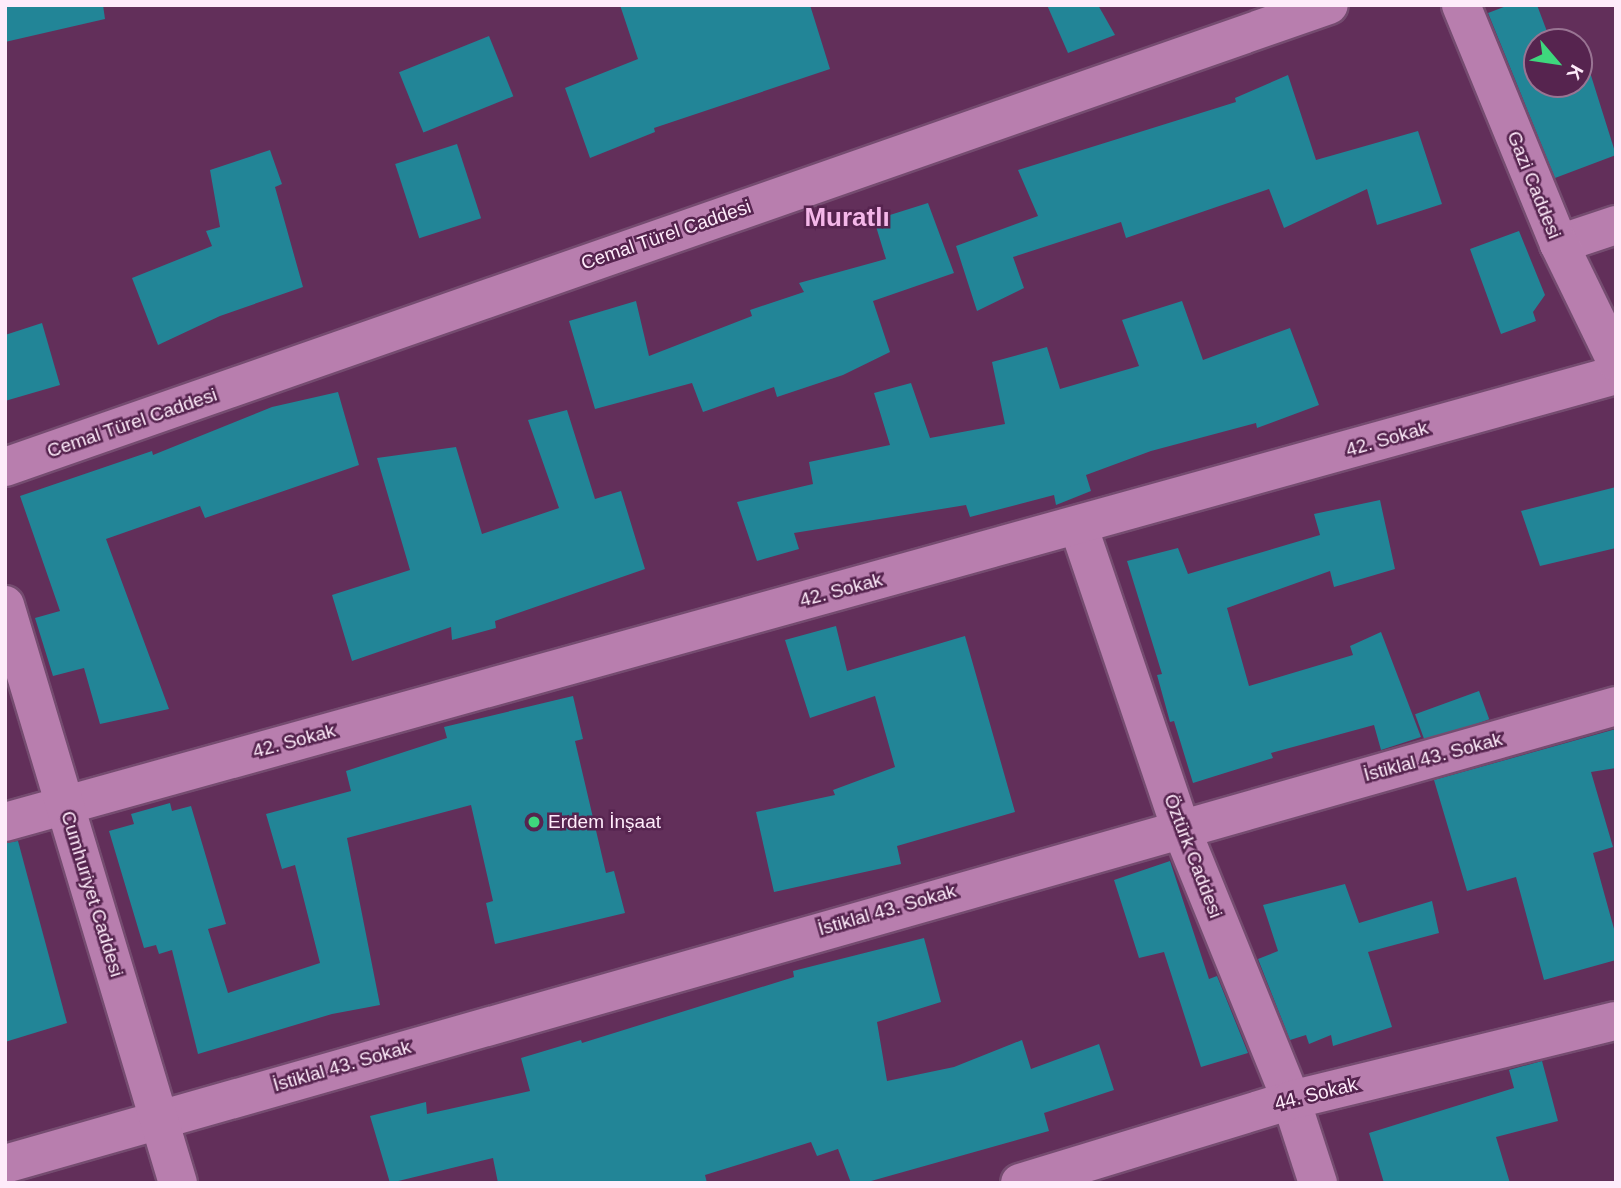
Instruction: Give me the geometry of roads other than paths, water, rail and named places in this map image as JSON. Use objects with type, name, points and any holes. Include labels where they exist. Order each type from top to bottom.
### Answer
[{"type":"street","name":"Cemal Türel Caddesi","points":[[5,467],[1329,5]]},
{"type":"street","name":"Gazi Caddesi","points":[[1461,5],[1559,244],[1616,361]]},
{"type":"street","points":[[1559,244],[1616,225]]},
{"type":"street","name":"42. Sokak","points":[[5,822],[1616,375]]},
{"type":"street","name":"Öztürk Caddesi","points":[[1078,525],[1180,827],[1291,1100],[1318,1183]]},
{"type":"street","name":"Cumhuriyet Caddesi","points":[[5,605],[178,1183]]},
{"type":"street","name":"İstiklal 43. Sokak","points":[[5,1164],[1180,827],[1616,706]]},
{"type":"street","name":"44. Sokak","points":[[1020,1183],[1291,1100],[1616,1021]]},
{"type":"place","name":"Erdem İnşaat","points":[[534,822]]},
{"type":"district","name":"Muratlı","points":[[847,218]]}]
